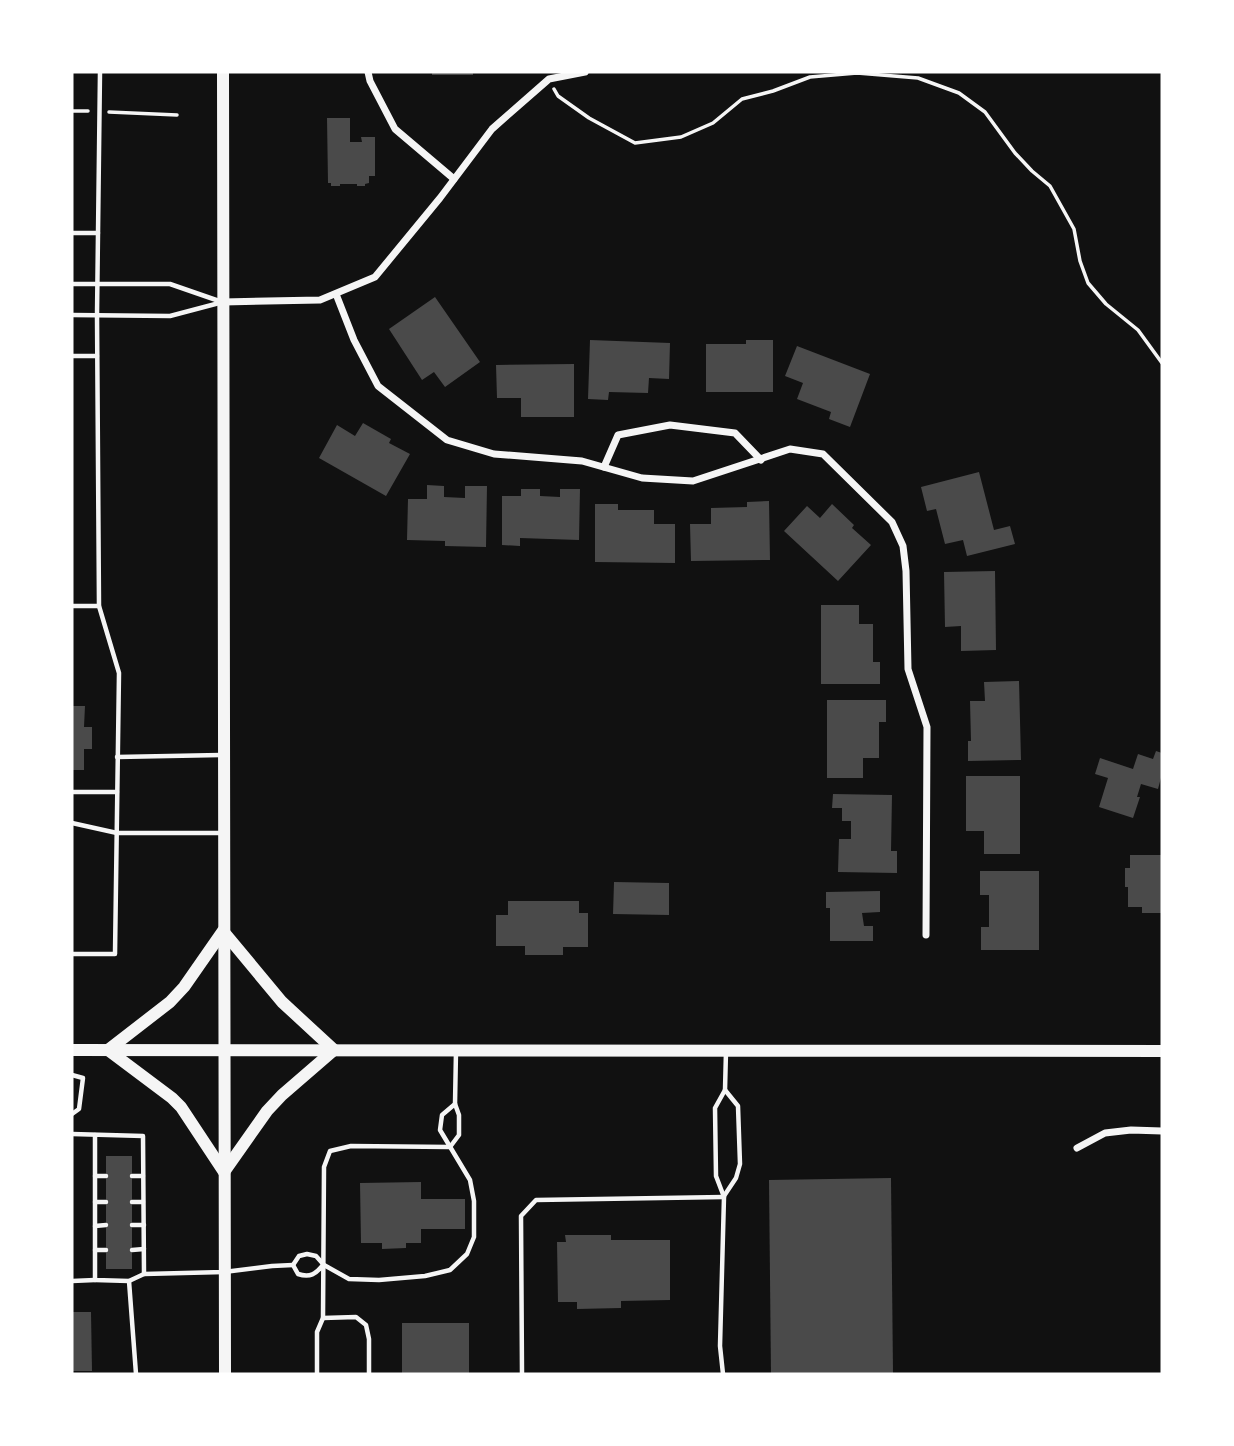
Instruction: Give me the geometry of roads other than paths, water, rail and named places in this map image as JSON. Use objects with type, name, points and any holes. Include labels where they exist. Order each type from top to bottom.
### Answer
[{"type":"main road","points":[[223,72],[225,1374]]},
{"type":"main road","points":[[108,1050],[170,1002],[184,987],[223,931]]},
{"type":"main road","points":[[223,931],[282,1002],[334,1050]]},
{"type":"main road","points":[[72,1050],[1162,1051]]},
{"type":"main road","points":[[108,1050],[181,1107],[224,1172]]},
{"type":"main road","points":[[224,1172],[267,1111],[334,1050]]},
{"type":"street","points":[[369,72],[370,81],[395,129],[454,179]]},
{"type":"street","points":[[223,302],[320,300],[375,277],[492,129],[549,79],[585,72]]},
{"type":"street","points":[[336,293],[354,340],[378,386],[447,440],[494,454],[582,461],[642,478],[693,481],[790,449],[823,454],[891,522],[903,546],[906,571],[908,668],[927,727],[926,935]]},
{"type":"street","points":[[604,467],[618,435],[670,425],[735,433],[761,460]]},
{"type":"street","points":[[1077,1148],[1105,1133],[1162,1131]]},
{"type":"lane","points":[[72,954],[115,954],[119,673],[99,606],[97,315],[100,72]]},
{"type":"lane","points":[[72,233],[98,233]]},
{"type":"lane","points":[[72,284],[170,284],[223,302]]},
{"type":"lane","points":[[72,314],[170,316],[223,302]]},
{"type":"lane","points":[[72,356],[97,356]]},
{"type":"lane","points":[[72,606],[99,606]]},
{"type":"lane","points":[[117,757],[223,755]]},
{"type":"lane","points":[[72,792],[117,792]]},
{"type":"lane","points":[[72,823],[117,833],[223,834]]},
{"type":"lane","points":[[450,1147],[459,1135],[459,1115],[455,1104],[457,1050]]},
{"type":"lane","points":[[723,1374],[720,1346],[724,1197],[716,1176],[715,1108],[724,1090],[726,1051]]},
{"type":"lane","points":[[72,1075],[83,1078],[79,1109],[72,1115]]},
{"type":"lane","points":[[724,1090],[738,1106],[740,1164],[736,1178],[724,1197]]},
{"type":"lane","points":[[293,1265],[299,1256],[307,1254],[316,1256],[324,1265],[349,1279],[379,1280],[425,1276],[450,1270],[467,1254],[474,1237],[474,1201],[470,1180],[440,1130],[442,1115],[455,1104]]},
{"type":"lane","points":[[72,1134],[143,1136],[144,1274]]},
{"type":"lane","points":[[95,1135],[95,1280]]},
{"type":"lane","points":[[317,1374],[317,1332],[323,1318],[324,1167],[330,1151],[351,1146],[450,1147]]},
{"type":"lane","points":[[95,1176],[106,1176]]},
{"type":"lane","points":[[132,1176],[143,1176]]},
{"type":"lane","points":[[522,1374],[521,1216],[536,1200],[724,1197]]},
{"type":"lane","points":[[95,1202],[106,1202]]},
{"type":"lane","points":[[132,1202],[143,1202]]},
{"type":"lane","points":[[95,1226],[106,1225]]},
{"type":"lane","points":[[132,1225],[144,1225]]},
{"type":"lane","points":[[132,1250],[144,1249]]},
{"type":"lane","points":[[95,1250],[106,1250]]},
{"type":"lane","points":[[293,1265],[298,1274],[306,1276],[316,1274],[324,1265]]},
{"type":"lane","points":[[72,1281],[129,1281],[144,1274],[224,1272],[293,1265]]},
{"type":"lane","points":[[129,1281],[136,1374]]},
{"type":"lane","points":[[323,1318],[356,1317],[366,1325],[369,1339],[369,1374]]}]
